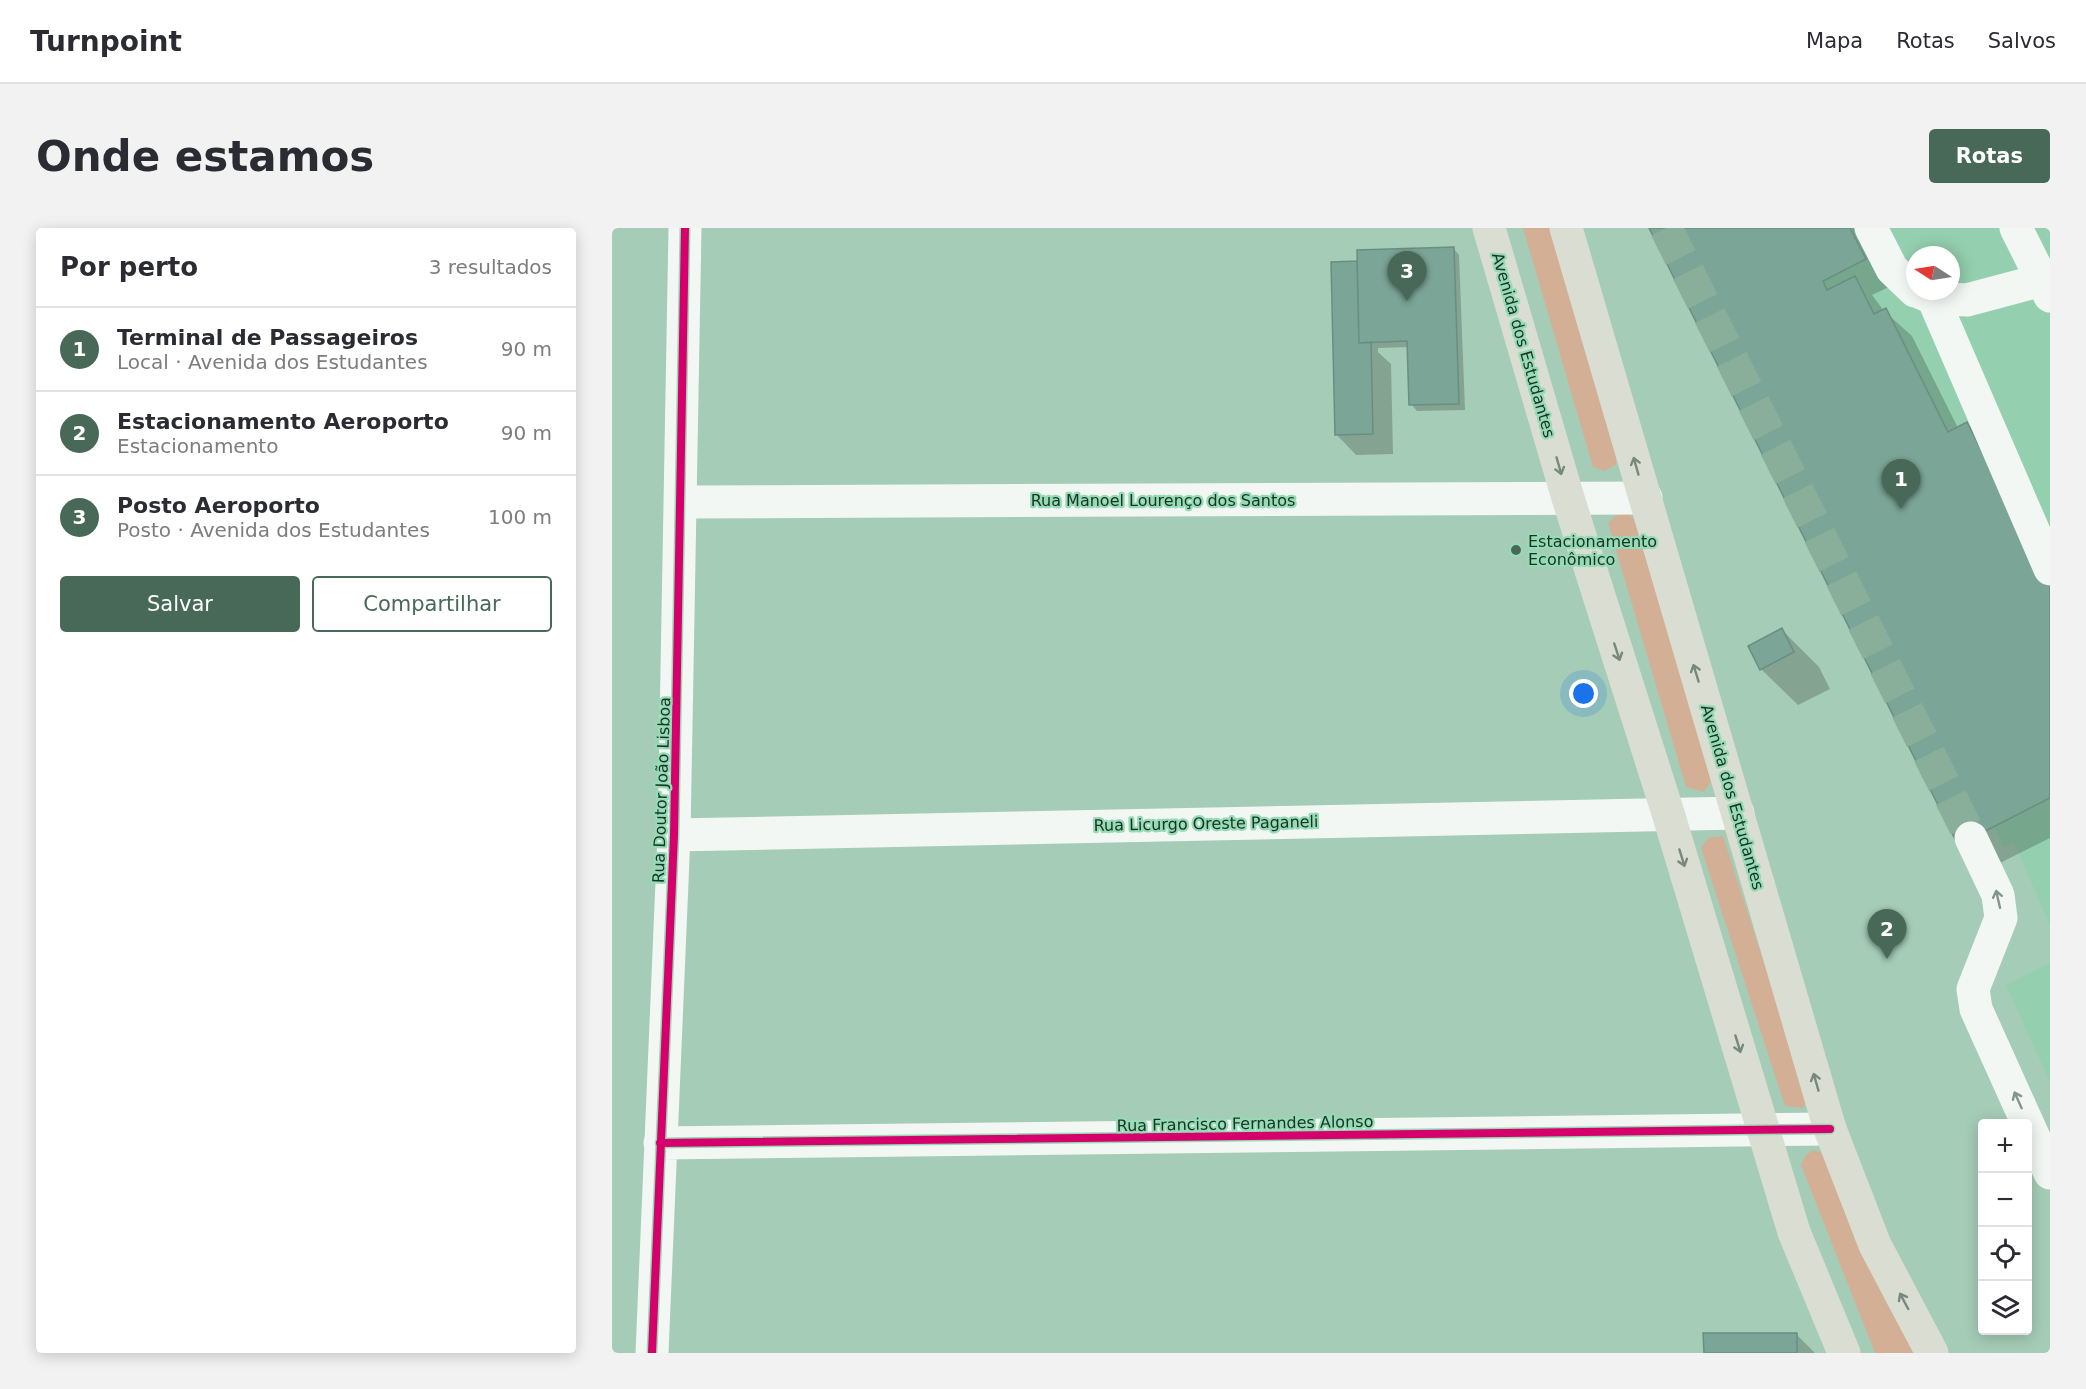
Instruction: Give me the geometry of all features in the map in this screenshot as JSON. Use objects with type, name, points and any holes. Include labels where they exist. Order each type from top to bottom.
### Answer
[{"type":"main road","name":"Avenida dos Estudantes","points":[[1490,228],[1568,498],[1668,813],[1794,1232],[1844,1353]]},
{"type":"main road","name":"Avenida dos Estudantes","points":[[1566,228],[1830,1129],[1875,1245],[1932,1353]]},
{"type":"street","name":"Rua Doutor João Lisboa","points":[[652,1353],[674,835],[685,228]]},
{"type":"street","points":[[1871,228],[1892,269],[1906,281]]},
{"type":"street","points":[[1960,299],[1967,300],[2046,288],[2016,228]]},
{"type":"street","points":[[1924,300],[2050,569]]},
{"type":"street","name":"Rua Manoel Lourenço dos Santos","points":[[680,502],[1646,498]]},
{"type":"street","name":"Rua Licurgo Oreste Paganeli","points":[[674,835],[1738,813]]},
{"type":"street","points":[[1971,838],[1998,895],[2001,918],[1973,989],[1977,1009],[2050,1173]]},
{"type":"street","name":"Rua Francisco Fernandes Alonso","points":[[660,1143],[1830,1129]]},
{"type":"shaded area","points":[[1523,228],[1553,228],[1616,451],[1616,465],[1604,471],[1593,467]]},
{"type":"shaded area","points":[[1649,228],[2050,228],[2050,925],[2014,843],[2003,847],[1994,826]]},
{"type":"shaded area","points":[[1626,513],[1637,520],[1711,781],[1704,792],[1686,787],[1608,523],[1615,516]]},
{"type":"shaded area","points":[[1723,836],[1808,1099],[1803,1108],[1785,1106],[1701,848],[1708,838]]},
{"type":"shaded area","points":[[2050,963],[2050,1082],[2006,985]]},
{"type":"shaded area","points":[[1813,1150],[1825,1154],[1855,1240],[1889,1308],[1916,1353],[1875,1353],[1801,1165],[1805,1156]]},
{"type":"building","points":[[1649,228],[1850,228],[1866,259],[1823,281],[1827,290],[1855,276],[1874,314],[1886,308],[1948,432],[1967,422],[2050,586],[2050,798],[1958,845]]},
{"type":"building","points":[[1454,247],[1459,404],[1409,405],[1407,341],[1359,343],[1357,250]]},
{"type":"building","points":[[1357,261],[1359,343],[1371,342],[1373,434],[1335,435],[1331,262]]},
{"type":"building","points":[[1782,628],[1794,652],[1760,670],[1748,646]]},
{"type":"building","points":[[1703,1333],[1797,1333],[1797,1353],[1704,1353]]},
{"type":"tunnel","points":[[1666,228],[1971,838]]},
{"type":"cycle path","points":[[652,1353],[674,835],[685,228]]},
{"type":"cycle path","points":[[660,1143],[1830,1129]]},
{"type":"place","name":"Posto Aeroporto","points":[[1407,301]]},
{"type":"place","name":"Terminal de Passageiros","points":[[1901,509]]},
{"type":"place","name":"Estacionamento Econômico","points":[[1516,550]]},
{"type":"place","name":"Estacionamento Aeroporto","points":[[1887,959]]}]
